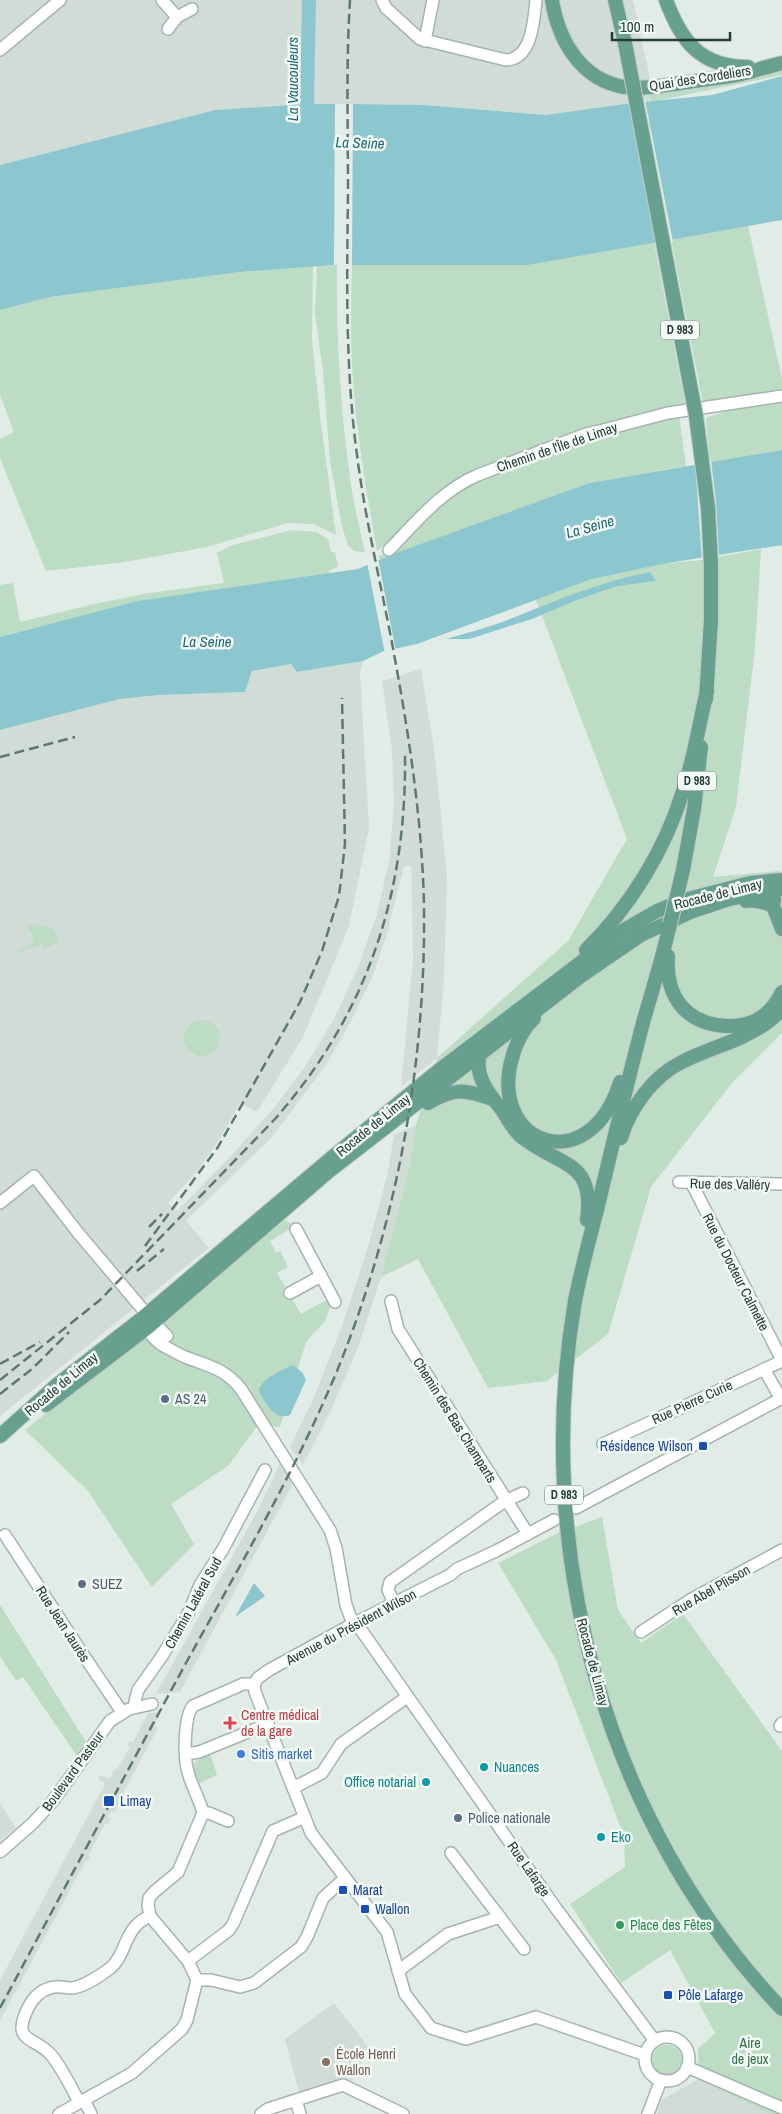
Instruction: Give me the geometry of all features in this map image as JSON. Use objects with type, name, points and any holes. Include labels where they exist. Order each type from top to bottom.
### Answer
[{"type":"main road","name":"Quai des Cordeliers","points":[[552,0],[562,37],[571,54],[591,73],[602,80],[618,85],[636,88],[647,87],[734,75],[775,64]]},
{"type":"main road","name":"D 983","points":[[582,1267],[683,870],[694,809],[707,690],[711,620],[708,508],[696,416],[616,0]]},
{"type":"main road","points":[[666,0],[677,29],[699,53],[726,65],[737,67],[775,64]]},
{"type":"main road","points":[[524,1006],[605,930],[646,874],[656,856],[683,791],[707,690]]},
{"type":"main road","name":"Rocade de Limay","points":[[0,1436],[67,1390],[147,1321],[282,1198],[500,1023],[622,931],[656,911],[684,900],[750,883],[777,889]]},
{"type":"main road","points":[[777,889],[782,929]]},
{"type":"main road","name":"Rocade de Limay","points":[[147,1321],[167,1310],[329,1172],[581,976],[635,939],[682,916],[751,900],[777,889]]},
{"type":"main road","points":[[670,927],[667,972],[669,983],[685,1010],[697,1020],[706,1024],[734,1026],[755,1022],[772,1008],[782,992]]},
{"type":"main road","points":[[581,976],[525,1027],[514,1049],[509,1070],[511,1102],[519,1121],[531,1133],[542,1140],[563,1142],[584,1136],[598,1125],[617,1092],[628,1056],[644,1021]]},
{"type":"main road","points":[[596,1212],[611,1179],[623,1134],[631,1114],[652,1086],[667,1071],[681,1062],[767,1024],[782,1008]]},
{"type":"main road","points":[[500,1023],[480,1054],[480,1077],[492,1099],[519,1134],[527,1141],[571,1166],[583,1179],[587,1187],[589,1204],[582,1267]]},
{"type":"main road","points":[[394,1121],[442,1095],[454,1091],[469,1091],[492,1099]]},
{"type":"main road","name":"Rocade de Limay","points":[[582,1267],[567,1362],[563,1417],[567,1537],[584,1635],[610,1722],[647,1814],[691,1894],[751,1976],[782,2009]]},
{"type":"street","points":[[0,50],[60,0]]},
{"type":"street","points":[[162,0],[177,16]]},
{"type":"street","points":[[382,0],[386,8],[425,41],[498,59],[512,60],[519,57],[525,49],[529,39],[536,0]]},
{"type":"street","points":[[425,41],[433,0]]},
{"type":"street","points":[[168,28],[177,16],[192,9]]},
{"type":"street","name":"Chemin de l'Île de Limay","points":[[389,550],[412,526],[451,491],[463,482],[478,475],[586,434],[668,413],[782,396]]},
{"type":"street","points":[[0,1203],[34,1176],[147,1321],[163,1346],[169,1341]]},
{"type":"street","name":"Rue des Valléry","points":[[679,1182],[692,1184],[782,1184]]},
{"type":"street","name":"Rue du Docteur Calmette","points":[[692,1184],[782,1360]]},
{"type":"street","points":[[296,1229],[335,1302]]},
{"type":"street","points":[[290,1293],[321,1276]]},
{"type":"street","name":"Chemin des Bas Champarts","points":[[390,1301],[398,1329],[505,1501],[528,1534]]},
{"type":"street","points":[[167,1310],[169,1341],[176,1353],[220,1370],[233,1378],[330,1530],[336,1548],[346,1605],[353,1624]]},
{"type":"street","name":"Rue Pierre Curie","points":[[603,1444],[782,1360]]},
{"type":"street","points":[[576,1508],[781,1398],[764,1369]]},
{"type":"street","name":"Chemin Latéral Sud","points":[[135,1707],[138,1690],[188,1614],[200,1585],[223,1549],[265,1470]]},
{"type":"street","points":[[394,1604],[388,1590],[390,1582],[505,1501],[523,1493]]},
{"type":"street","name":"Avenue du Président Wilson","points":[[203,1813],[186,1766],[186,1720],[192,1706],[247,1682],[254,1684],[261,1675],[269,1670],[353,1624],[554,1520]]},
{"type":"street","name":"Rue Jean Jaurès","points":[[5,1535],[122,1712]]},
{"type":"street","name":"Rue Abel Plisson","points":[[641,1632],[690,1600],[782,1550]]},
{"type":"street","name":"Rue Lafarge","points":[[353,1624],[359,1627],[555,1907],[655,2041]]},
{"type":"street","points":[[254,1684],[255,1692],[315,1841],[387,1932],[405,1994],[431,2028],[466,2039],[536,2017],[646,2055]]},
{"type":"street","points":[[294,1788],[322,1774],[341,1744],[407,1697]]},
{"type":"street","name":"Boulevard Pasteur","points":[[0,1852],[41,1815],[104,1727],[122,1712],[152,1704]]},
{"type":"street","points":[[186,1754],[218,1744],[268,1724]]},
{"type":"street","points":[[59,2114],[132,2074],[182,2029],[187,2020],[197,1980],[188,1961],[150,1916],[149,1898],[178,1872],[203,1813],[210,1813],[228,1821]]},
{"type":"street","points":[[188,1961],[229,1930],[233,1924],[273,1831],[305,1817]]},
{"type":"street","points":[[452,1853],[524,1949]]},
{"type":"street","points":[[197,1980],[211,1980],[240,1987],[254,1983],[301,1947],[323,1898],[345,1878]]},
{"type":"street","points":[[91,2114],[51,2055],[29,2040],[24,2034],[21,2026],[22,2019],[39,1993],[52,1987],[78,1986],[111,1968],[134,1926],[150,1916]]},
{"type":"street","points":[[398,1971],[448,1934],[500,1917]]},
{"type":"street","points":[[667,2038],[678,2041],[683,2045],[688,2056],[687,2067],[679,2077],[673,2080],[661,2080],[655,2078],[646,2068],[646,2055],[651,2044],[655,2041],[667,2038]]},
{"type":"street","points":[[687,2067],[782,2108]]},
{"type":"street","points":[[648,2114],[661,2080]]},
{"type":"street","points":[[261,2114],[268,2109],[343,2085],[403,2114]]},
{"type":"street","points":[[296,2100],[300,2114]]},
{"type":"shaded area","points":[[0,0],[633,0],[649,74],[651,102],[546,115],[424,105],[307,104],[215,110],[0,165]]},
{"type":"shaded area","points":[[363,661],[360,673],[369,828],[349,926],[303,1037],[257,1112],[240,1103],[217,1143],[197,1172],[168,1203],[177,1211],[231,1156],[277,1104],[304,1068],[334,1019],[359,965],[377,914],[390,856],[394,802],[392,750],[382,681],[421,669],[435,755],[447,875],[444,978],[437,1058],[401,1087],[413,959],[411,866],[404,867],[385,940],[372,978],[350,1023],[326,1065],[272,1137],[186,1221],[209,1248],[0,1416],[0,730],[120,699],[159,695],[245,692],[252,671],[291,664],[297,672]]},
{"type":"shaded area","points":[[416,1125],[409,1169],[381,1277],[357,1350],[332,1408],[303,1465],[290,1447],[315,1395],[343,1323],[368,1247],[387,1176],[394,1135]]},
{"type":"shaded area","points":[[281,1461],[294,1482],[180,1692],[156,1694],[259,1508]]},
{"type":"shaded area","points":[[148,1713],[161,1713],[154,1726],[158,1728],[123,1793],[125,1794],[124,1796],[122,1796],[115,1812],[111,1811],[108,1817],[111,1819],[108,1824],[105,1824],[88,1856],[90,1857],[88,1861],[86,1860],[0,2021],[0,1980],[105,1784],[98,1780],[100,1775],[109,1779],[114,1770],[118,1768],[130,1747],[127,1745],[130,1741],[133,1742]]},
{"type":"shaded area","points":[[0,1803],[16,1828],[0,1841]]},
{"type":"shaded area","name":"École Henri Wallon","points":[[334,2003],[369,2048],[352,2081],[343,2077],[328,2083],[328,2085],[322,2087],[321,2085],[299,2093],[285,2039]]},
{"type":"shaded area","points":[[699,2079],[769,2114],[657,2114],[662,2099]]},
{"type":"green space","points":[[782,66],[782,75],[651,102],[649,91]]},
{"type":"green space","points":[[748,226],[782,379],[782,394],[703,404],[671,239]]},
{"type":"green space","points":[[654,242],[686,408],[477,472],[414,519],[377,551],[361,452],[354,392],[351,344],[352,265],[528,265]]},
{"type":"green space","points":[[337,265],[338,342],[343,419],[352,491],[365,552],[354,551],[348,545],[342,527],[330,461],[323,371],[315,314],[317,266]]},
{"type":"green space","points":[[313,266],[312,340],[336,535],[314,524],[288,523],[207,547],[125,562],[46,571],[0,458],[0,439],[14,432],[0,395],[0,310],[50,297],[240,272]]},
{"type":"green space","points":[[782,401],[782,450],[709,463],[706,418],[729,410]]},
{"type":"green space","points":[[679,415],[686,466],[589,483],[379,560],[379,556],[393,548],[446,499],[466,486],[570,444]]},
{"type":"green space","points":[[292,530],[316,532],[328,539],[331,552],[335,552],[338,566],[329,571],[330,574],[137,601],[0,637],[0,585],[13,583],[20,622],[149,593],[224,583],[217,553],[233,545]]},
{"type":"green space","points":[[761,549],[755,648],[736,807],[713,877],[779,871],[782,879],[782,1033],[732,1083],[651,1187],[608,1334],[547,1381],[488,1388],[418,1259],[381,1277],[409,1169],[416,1125],[437,1058],[568,941],[627,839],[536,600],[592,579],[668,563],[703,560]]},
{"type":"green space","points":[[34,924],[53,928],[59,942],[44,949],[42,944],[18,953],[17,950],[35,943],[27,925]]},
{"type":"green space","points":[[202,1020],[209,1021],[215,1025],[219,1031],[219,1045],[215,1051],[209,1055],[202,1056],[195,1055],[189,1051],[185,1045],[184,1038],[185,1031],[189,1025],[195,1021]]},
{"type":"green space","points":[[285,1220],[295,1226],[270,1241],[276,1253],[280,1251],[288,1267],[277,1273],[301,1314],[330,1298],[332,1302],[325,1321],[306,1342],[280,1427],[258,1425],[229,1465],[171,1504],[194,1544],[152,1587],[88,1491],[25,1430]]},
{"type":"green space","name":"Aire de jeux","points":[[602,1517],[618,1610],[641,1643],[683,1614],[782,1751],[782,2114],[769,2114],[699,2079],[698,2049],[715,2033],[670,1950],[621,1983],[570,1904],[625,1867],[624,1836],[556,1660],[498,1563],[558,1533]]},
{"type":"green space","points":[[0,1605],[86,1742],[77,1756],[23,1677],[16,1681],[0,1656]]},
{"type":"green space","points":[[210,1753],[217,1775],[198,1784],[193,1768],[195,1762]]},
{"type":"green space","points":[[667,2045],[678,2049],[682,2060],[678,2071],[667,2075],[656,2071],[652,2060],[656,2049]]},
{"type":"water","name":"La Seine","points":[[782,76],[782,220],[528,265],[334,265],[240,272],[50,297],[0,310],[0,165],[215,110],[307,104],[424,105],[546,115],[712,95]]},
{"type":"water","name":"La Seine","points":[[782,450],[782,545],[668,563],[592,579],[417,644],[384,651],[363,661],[297,672],[291,664],[252,671],[245,692],[159,695],[120,699],[0,730],[0,637],[137,601],[358,569],[396,553],[589,483]]},
{"type":"water","points":[[650,572],[656,581],[617,586],[532,619],[469,639],[446,639],[498,624],[594,587]]},
{"type":"water","points":[[292,1365],[302,1372],[306,1380],[290,1415],[285,1416],[271,1410],[259,1390],[268,1378]]},
{"type":"water","points":[[254,1583],[265,1596],[235,1617]]},
{"type":"pier","points":[[645,100],[673,242],[656,245],[628,101]]},
{"type":"pier","points":[[335,104],[353,104],[352,265],[334,265]]},
{"type":"pier","points":[[711,460],[716,502],[719,557],[702,560],[695,462]]},
{"type":"pier","points":[[378,558],[396,652],[385,654],[367,562]]},
{"type":"waterway","name":"La Vaucouleurs","points":[[308,122],[309,0]]},
{"type":"railway","points":[[0,2008],[266,1519],[321,1409],[358,1315],[376,1259],[404,1143],[420,1024],[423,965],[423,872],[409,740],[364,502],[350,389],[347,290],[350,0]]},
{"type":"railway","points":[[145,1246],[218,1147],[300,1002],[322,951],[339,896],[345,844],[342,698]]},
{"type":"railway","points":[[0,757],[75,737]]},
{"type":"railway","points":[[0,1380],[100,1300],[275,1119],[307,1079],[334,1037],[357,994],[375,950],[389,903],[398,855],[404,806],[405,754]]},
{"type":"railway","points":[[149,1227],[162,1214]]},
{"type":"railway","points":[[137,1271],[164,1249]]},
{"type":"railway","points":[[0,1394],[32,1369],[69,1332]]},
{"type":"railway","points":[[0,1364],[40,1342]]},
{"type":"place","name":"AS 24","points":[[165,1399]]},
{"type":"place","name":"Résidence Wilson","points":[[703,1446]]},
{"type":"place","name":"SUEZ","points":[[82,1584]]},
{"type":"place","name":"Centre médical de la gare","points":[[230,1723]]},
{"type":"place","name":"Sitis market","points":[[241,1754]]},
{"type":"place","name":"Nuances","points":[[484,1767]]},
{"type":"place","name":"Office notarial","points":[[426,1782]]},
{"type":"place","name":"Limay","points":[[109,1801]]},
{"type":"place","name":"Police nationale","points":[[458,1818]]},
{"type":"place","name":"Eko","points":[[601,1837]]},
{"type":"place","name":"Marat","points":[[343,1890]]},
{"type":"place","name":"Wallon","points":[[365,1909]]},
{"type":"place","name":"Place des Fêtes","points":[[620,1925]]},
{"type":"place","name":"Pôle Lafarge","points":[[668,1995]]},
{"type":"place","name":"École Henri Wallon","points":[[326,2062]]}]
